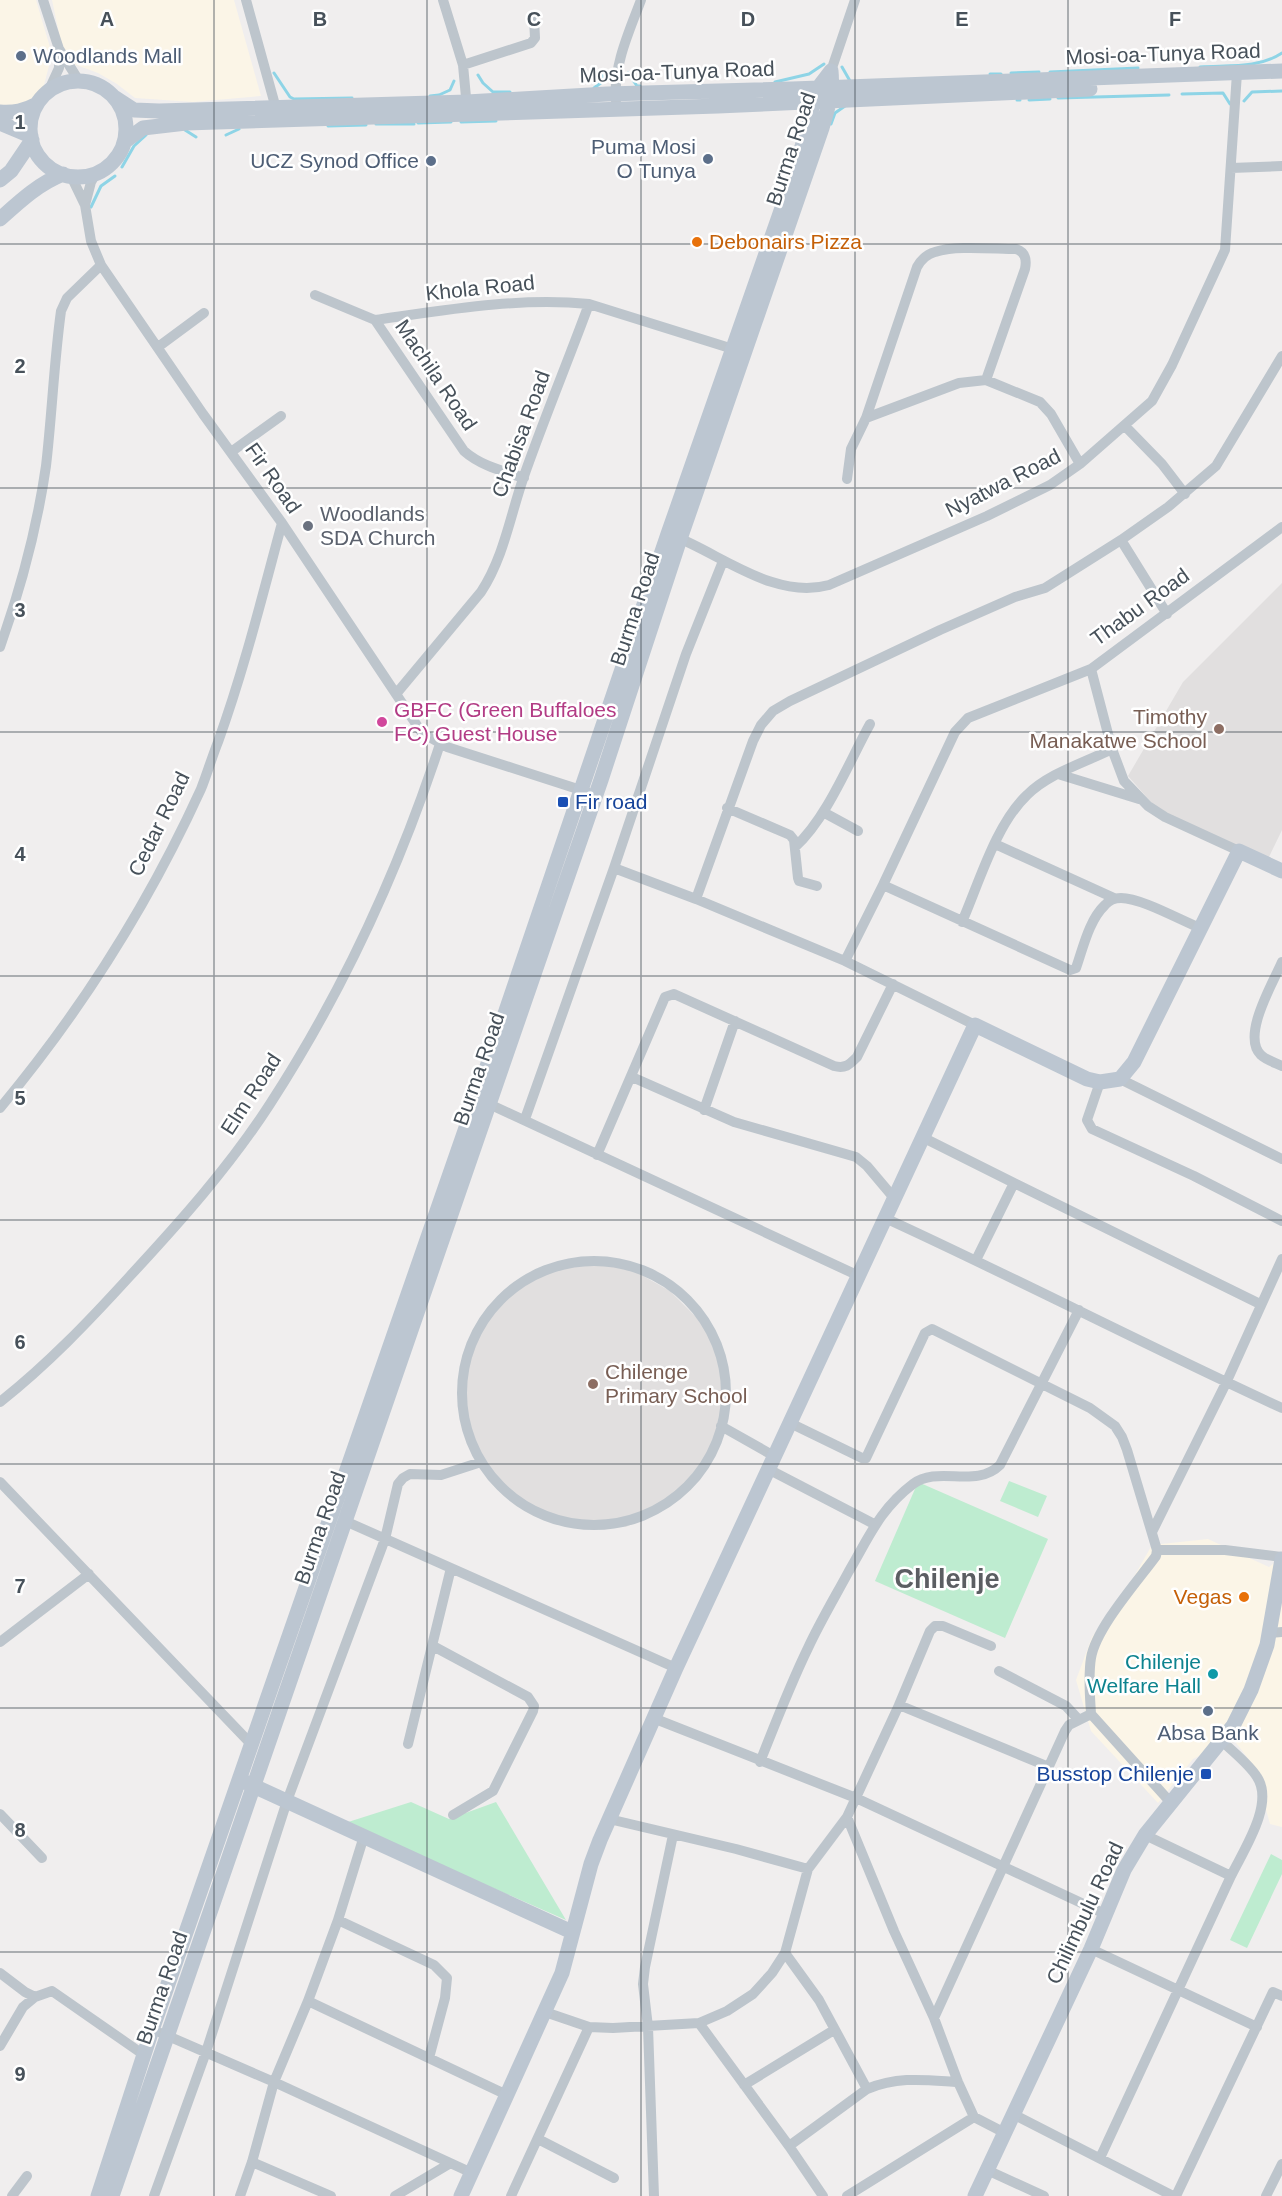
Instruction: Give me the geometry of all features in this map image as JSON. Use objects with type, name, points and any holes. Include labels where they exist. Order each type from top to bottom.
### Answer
[{"type":"main road","name":"Burma Road","points":[[98,2196],[152,2030],[345,1521],[489,1104],[674,536],[831,71]]},
{"type":"main road","name":"Mosi-oa-Tunya Road","points":[[114,97],[134,110],[140,111],[278,113],[467,109],[616,101],[1237,78],[1281,73]]},
{"type":"main road","points":[[0,112],[11,113],[25,110],[57,86],[79,81],[98,86],[114,97],[124,114],[126,123],[124,142],[118,156],[109,166],[96,173],[83,176],[67,175],[47,180],[28,193],[0,219]]},
{"type":"main road","name":"Burma Road","points":[[674,536],[733,349],[809,125],[824,94]]},
{"type":"main road","points":[[42,98],[31,119],[35,149],[46,164],[67,175]]},
{"type":"main road","name":"Mosi-oa-Tunya Road","points":[[124,142],[143,128],[278,113]]},
{"type":"main road","points":[[0,123],[32,138]]},
{"type":"main road","points":[[0,180],[10,171],[32,138]]},
{"type":"main road","name":"Burma Road","points":[[112,2196],[167,2036],[247,1782],[252,1745],[589,793]]},
{"type":"main road","points":[[461,2196],[562,1973],[591,1864],[653,1718],[975,1025],[1088,1079],[1100,1082],[1120,1079],[1134,1062],[1239,851]]},
{"type":"main road","name":"Thabu Road","points":[[1239,851],[1282,870]]},
{"type":"main road","name":"Chilimbulu Road","points":[[975,2196],[1091,1949],[1124,1870],[1145,1835],[1233,1726],[1251,1690],[1276,1633],[1282,1558]]},
{"type":"main road","points":[[247,1782],[572,1932]]},
{"type":"street","points":[[44,0],[59,49],[79,81]]},
{"type":"street","points":[[246,0],[278,113]]},
{"type":"street","points":[[443,0],[463,65],[467,109]]},
{"type":"street","points":[[616,101],[622,50],[641,0]]},
{"type":"street","points":[[831,71],[855,0]]},
{"type":"street","points":[[463,65],[531,43],[535,38],[534,18]]},
{"type":"street","points":[[42,98],[59,68],[59,49]]},
{"type":"street","name":"Nyatwa Road","points":[[674,536],[723,561],[786,587],[814,589],[850,576],[987,516],[1050,485],[1080,464],[1152,401],[1161,387],[1225,250],[1237,78]]},
{"type":"street","points":[[1231,168],[1282,166]]},
{"type":"street","name":"Fir Road","points":[[85,205],[91,182],[96,173]]},
{"type":"street","name":"Fir Road","points":[[67,175],[85,205],[91,241],[101,265],[203,414],[282,523],[422,733],[440,744],[589,793]]},
{"type":"street","points":[[847,479],[851,449],[866,418],[917,267],[934,252],[955,249],[1016,249],[1020,250],[1025,257],[1025,268],[986,380]]},
{"type":"street","points":[[0,647],[24,573],[36,521],[46,465],[61,311],[67,298],[101,265]]},
{"type":"street","name":"Machila Road","points":[[315,295],[375,320],[464,451],[483,464],[524,478]]},
{"type":"street","name":"Khola Road","points":[[375,320],[547,301],[589,304]]},
{"type":"street","points":[[589,304],[733,349]]},
{"type":"street","name":"Chabisa Road","points":[[396,694],[491,577],[499,559],[524,478],[589,304]]},
{"type":"street","points":[[158,347],[204,313]]},
{"type":"street","points":[[696,899],[753,741],[760,725],[773,711],[812,689],[940,630],[1015,597],[1045,588],[1121,540],[1185,494],[1216,466],[1282,356]]},
{"type":"street","points":[[866,418],[959,384],[986,380],[1032,398],[1045,407],[1080,464]]},
{"type":"street","points":[[231,452],[281,416]]},
{"type":"street","points":[[1125,426],[1162,465],[1185,494]]},
{"type":"street","name":"Cedar Road","points":[[0,1108],[54,1041],[92,985],[130,924],[201,788],[240,679],[282,523]]},
{"type":"street","name":"Thabu Road","points":[[1239,851],[1165,817],[1140,799],[1124,781],[1112,749],[1090,669],[1282,527]]},
{"type":"street","points":[[1121,540],[1167,614]]},
{"type":"street","points":[[525,1119],[614,868],[686,654],[723,561]]},
{"type":"street","points":[[845,961],[960,723],[1090,669]]},
{"type":"street","points":[[795,847],[810,832],[823,812],[870,724]]},
{"type":"street","name":"Elm Road","points":[[0,1402],[31,1377],[70,1340],[168,1235],[218,1176],[270,1104],[304,1048],[358,946],[410,829],[440,744]]},
{"type":"street","points":[[962,922],[995,844],[1012,812],[1027,794],[1058,774],[1112,749]]},
{"type":"street","points":[[1058,774],[1140,799]]},
{"type":"street","points":[[727,808],[790,835],[794,840],[799,881],[817,886]]},
{"type":"street","points":[[823,812],[858,831]]},
{"type":"street","points":[[995,844],[1114,898],[1136,901],[1200,928]]},
{"type":"street","points":[[614,868],[696,899],[845,961],[975,1025]]},
{"type":"street","points":[[883,885],[1073,970],[1076,968],[1099,912],[1114,898]]},
{"type":"street","points":[[1281,968],[1254,1030],[1255,1044],[1261,1055],[1282,1066]]},
{"type":"street","points":[[597,1155],[665,997],[669,994],[674,994],[841,1068],[849,1065],[860,1052],[893,984]]},
{"type":"street","points":[[704,1110],[735,1021]]},
{"type":"street","points":[[632,1077],[704,1110],[759,1130],[856,1157],[867,1166],[894,1198]]},
{"type":"street","points":[[1120,1079],[1282,1159]]},
{"type":"street","points":[[1100,1082],[1087,1120],[1092,1129],[1194,1176],[1282,1221]]},
{"type":"street","points":[[489,1104],[859,1276]]},
{"type":"street","points":[[922,1137],[1260,1304]]},
{"type":"street","points":[[976,1260],[1014,1183]]},
{"type":"street","points":[[885,1218],[1282,1408]]},
{"type":"street","points":[[1152,1532],[1226,1383],[1282,1259]]},
{"type":"street","points":[[602,1261],[637,1268],[669,1284],[695,1308],[714,1338],[724,1373],[725,1400],[721,1426],[714,1446],[692,1481],[660,1507],[642,1516],[602,1525],[581,1525],[561,1521],[532,1510],[507,1493],[481,1462],[467,1429],[462,1393],[465,1366],[473,1341],[491,1310],[510,1291],[533,1276],[566,1264],[602,1261]]},
{"type":"street","points":[[760,1762],[807,1648],[874,1524],[897,1497],[920,1479],[985,1475],[1000,1465],[1079,1310]]},
{"type":"street","points":[[790,1423],[866,1458],[928,1330],[932,1329],[1090,1408],[1115,1426],[1127,1450],[1157,1550],[1156,1556],[1108,1623],[1094,1647],[1090,1671],[1091,1714],[1172,1804]]},
{"type":"street","points":[[721,1426],[771,1463],[874,1524]]},
{"type":"street","points":[[154,2196],[206,2052],[287,1801],[385,1539],[398,1484],[410,1474],[441,1475],[481,1462]]},
{"type":"street","points":[[0,1482],[252,1745]]},
{"type":"street","points":[[345,1521],[676,1668]]},
{"type":"street","points":[[1157,1550],[1225,1550],[1282,1558]]},
{"type":"street","points":[[408,1744],[452,1568]]},
{"type":"street","points":[[0,1642],[88,1575]]},
{"type":"street","points":[[545,2012],[589,2027],[648,2027],[699,2023],[727,2011],[753,1994],[772,1973],[785,1953],[808,1869],[847,1817],[899,1705],[930,1630],[935,1626],[943,1626],[990,1646]]},
{"type":"street","points":[[433,1646],[528,1696],[534,1706],[493,1791],[453,1815]]},
{"type":"street","points":[[999,1671],[1066,1706],[1078,1719]]},
{"type":"street","points":[[899,1705],[1049,1767]]},
{"type":"street","points":[[934,2018],[1069,1725],[1091,1714]]},
{"type":"street","points":[[653,1718],[856,1798],[1105,1914]]},
{"type":"street","points":[[1100,2158],[1261,1812],[1263,1799],[1257,1777],[1222,1741]]},
{"type":"street","points":[[0,1814],[42,1858]]},
{"type":"street","points":[[847,1817],[974,2117],[1005,2133]]},
{"type":"street","points":[[609,1819],[736,1849],[808,1869]]},
{"type":"street","points":[[654,2196],[648,2027],[643,1984],[673,1835]]},
{"type":"street","points":[[1145,1835],[1231,1876]]},
{"type":"street","points":[[240,2196],[274,2082],[308,2001],[338,1920],[364,1836]]},
{"type":"street","points":[[338,1920],[434,1965],[447,1978],[445,1998],[429,2058]]},
{"type":"street","points":[[1091,1949],[1257,2027]]},
{"type":"street","points":[[785,1953],[805,1978],[867,2089]]},
{"type":"street","points":[[0,1973],[35,1997]]},
{"type":"street","points":[[0,2046],[23,2007],[35,1997],[52,1991],[144,2055]]},
{"type":"street","points":[[1013,2114],[1174,2196],[1273,1992],[1282,1996]]},
{"type":"street","points":[[308,2001],[507,2095]]},
{"type":"street","points":[[699,2023],[823,2196]]},
{"type":"street","points":[[512,2196],[589,2027]]},
{"type":"street","points":[[152,2030],[274,2082],[472,2173]]},
{"type":"street","points":[[744,2085],[834,2030]]},
{"type":"street","points":[[789,2146],[867,2089],[893,2080],[958,2082]]},
{"type":"street","points":[[848,2196],[974,2117]]},
{"type":"street","points":[[538,2139],[614,2178]]},
{"type":"street","points":[[252,2162],[331,2196]]},
{"type":"street","points":[[395,2196],[449,2164]]},
{"type":"street","points":[[1266,2196],[1282,2164]]},
{"type":"street","points":[[987,2170],[1044,2196]]},
{"type":"street","points":[[12,2196],[27,2176]]},
{"type":"shaded area","name":"Woodlands Mall","points":[[0,0],[36,0],[52,54],[43,89],[32,101],[0,113]]},
{"type":"shaded area","points":[[52,0],[234,0],[261,96],[193,102],[135,98],[98,73],[71,63],[63,52]]},
{"type":"shaded area","name":"Timothy Manakatwe School","points":[[1282,583],[1282,830],[1267,861],[1158,810],[1128,776],[1183,682]]},
{"type":"shaded area","name":"Chilenge Primary School","points":[[585,1260],[636,1272],[670,1291],[703,1324],[725,1373],[726,1396],[722,1423],[717,1439],[700,1473],[668,1507],[626,1527],[571,1524],[535,1513],[501,1492],[477,1464],[464,1430],[460,1401],[462,1361],[483,1320],[513,1289],[539,1268]]},
{"type":"shaded area","points":[[1208,1539],[1269,1567],[1282,1556],[1282,1827],[1270,1824],[1254,1766],[1233,1739],[1193,1759],[1158,1803],[1091,1731],[1076,1680],[1092,1637],[1128,1587],[1152,1545]]},
{"type":"green space","points":[[1009,1481],[1047,1496],[1038,1517],[1000,1501]]},
{"type":"green space","points":[[918,1482],[1048,1539],[1005,1638],[875,1581]]},
{"type":"green space","points":[[411,1802],[449,1819],[496,1802],[566,1920],[345,1823]]},
{"type":"green space","points":[[1271,1854],[1282,1860],[1282,1874],[1247,1948],[1230,1940]]},
{"type":"waterway","points":[[1200,67],[1253,64],[1282,53]]},
{"type":"waterway","points":[[775,82],[809,74],[824,64]]},
{"type":"waterway","points":[[842,67],[850,81]]},
{"type":"waterway","points":[[1050,72],[1138,68]]},
{"type":"waterway","points":[[1011,73],[1039,72]]},
{"type":"waterway","points":[[274,73],[290,97],[294,99],[352,98]]},
{"type":"waterway","points":[[628,73],[637,86],[640,86]]},
{"type":"waterway","points":[[990,74],[1001,74]]},
{"type":"waterway","points":[[478,75],[493,92],[510,92]]},
{"type":"waterway","points":[[594,88],[602,82],[602,75]]},
{"type":"waterway","points":[[430,96],[450,90],[454,81]]},
{"type":"waterway","points":[[1244,101],[1252,92],[1282,91]]},
{"type":"waterway","points":[[1182,94],[1223,93],[1230,104]]},
{"type":"waterway","points":[[1058,98],[1169,95]]},
{"type":"waterway","points":[[1029,100],[1050,99]]},
{"type":"waterway","points":[[831,124],[835,113],[845,106]]},
{"type":"waterway","points":[[461,122],[496,121]]},
{"type":"waterway","points":[[418,123],[451,122]]},
{"type":"waterway","points":[[376,124],[414,124]]},
{"type":"waterway","points":[[328,126],[366,125]]},
{"type":"waterway","points":[[226,135],[239,129]]},
{"type":"waterway","points":[[185,130],[196,137]]},
{"type":"waterway","points":[[122,167],[134,146],[146,135]]},
{"type":"waterway","points":[[91,207],[101,186],[115,176]]},
{"type":"place","name":"Woodlands Mall","points":[[21,56]]},
{"type":"place","name":"Puma Mosi O Tunya","points":[[708,159]]},
{"type":"place","name":"UCZ Synod Office","points":[[431,161]]},
{"type":"place","name":"Debonairs Pizza","points":[[697,242]]},
{"type":"place","name":"Woodlands SDA Church","points":[[308,526]]},
{"type":"place","name":"GBFC (Green Buffaloes FC) Guest House","points":[[382,722]]},
{"type":"place","name":"Timothy Manakatwe School","points":[[1219,729]]},
{"type":"place","name":"Fir road","points":[[563,802]]},
{"type":"place","name":"Chilenge Primary School","points":[[593,1384]]},
{"type":"place","name":"Vegas","points":[[1244,1597]]},
{"type":"place","name":"Chilenje Welfare Hall","points":[[1213,1674]]},
{"type":"place","name":"Absa Bank","points":[[1208,1711]]},
{"type":"place","name":"Busstop Chilenje","points":[[1206,1774]]},
{"type":"district","name":"Chilenje","points":[[947,1579]]}]
